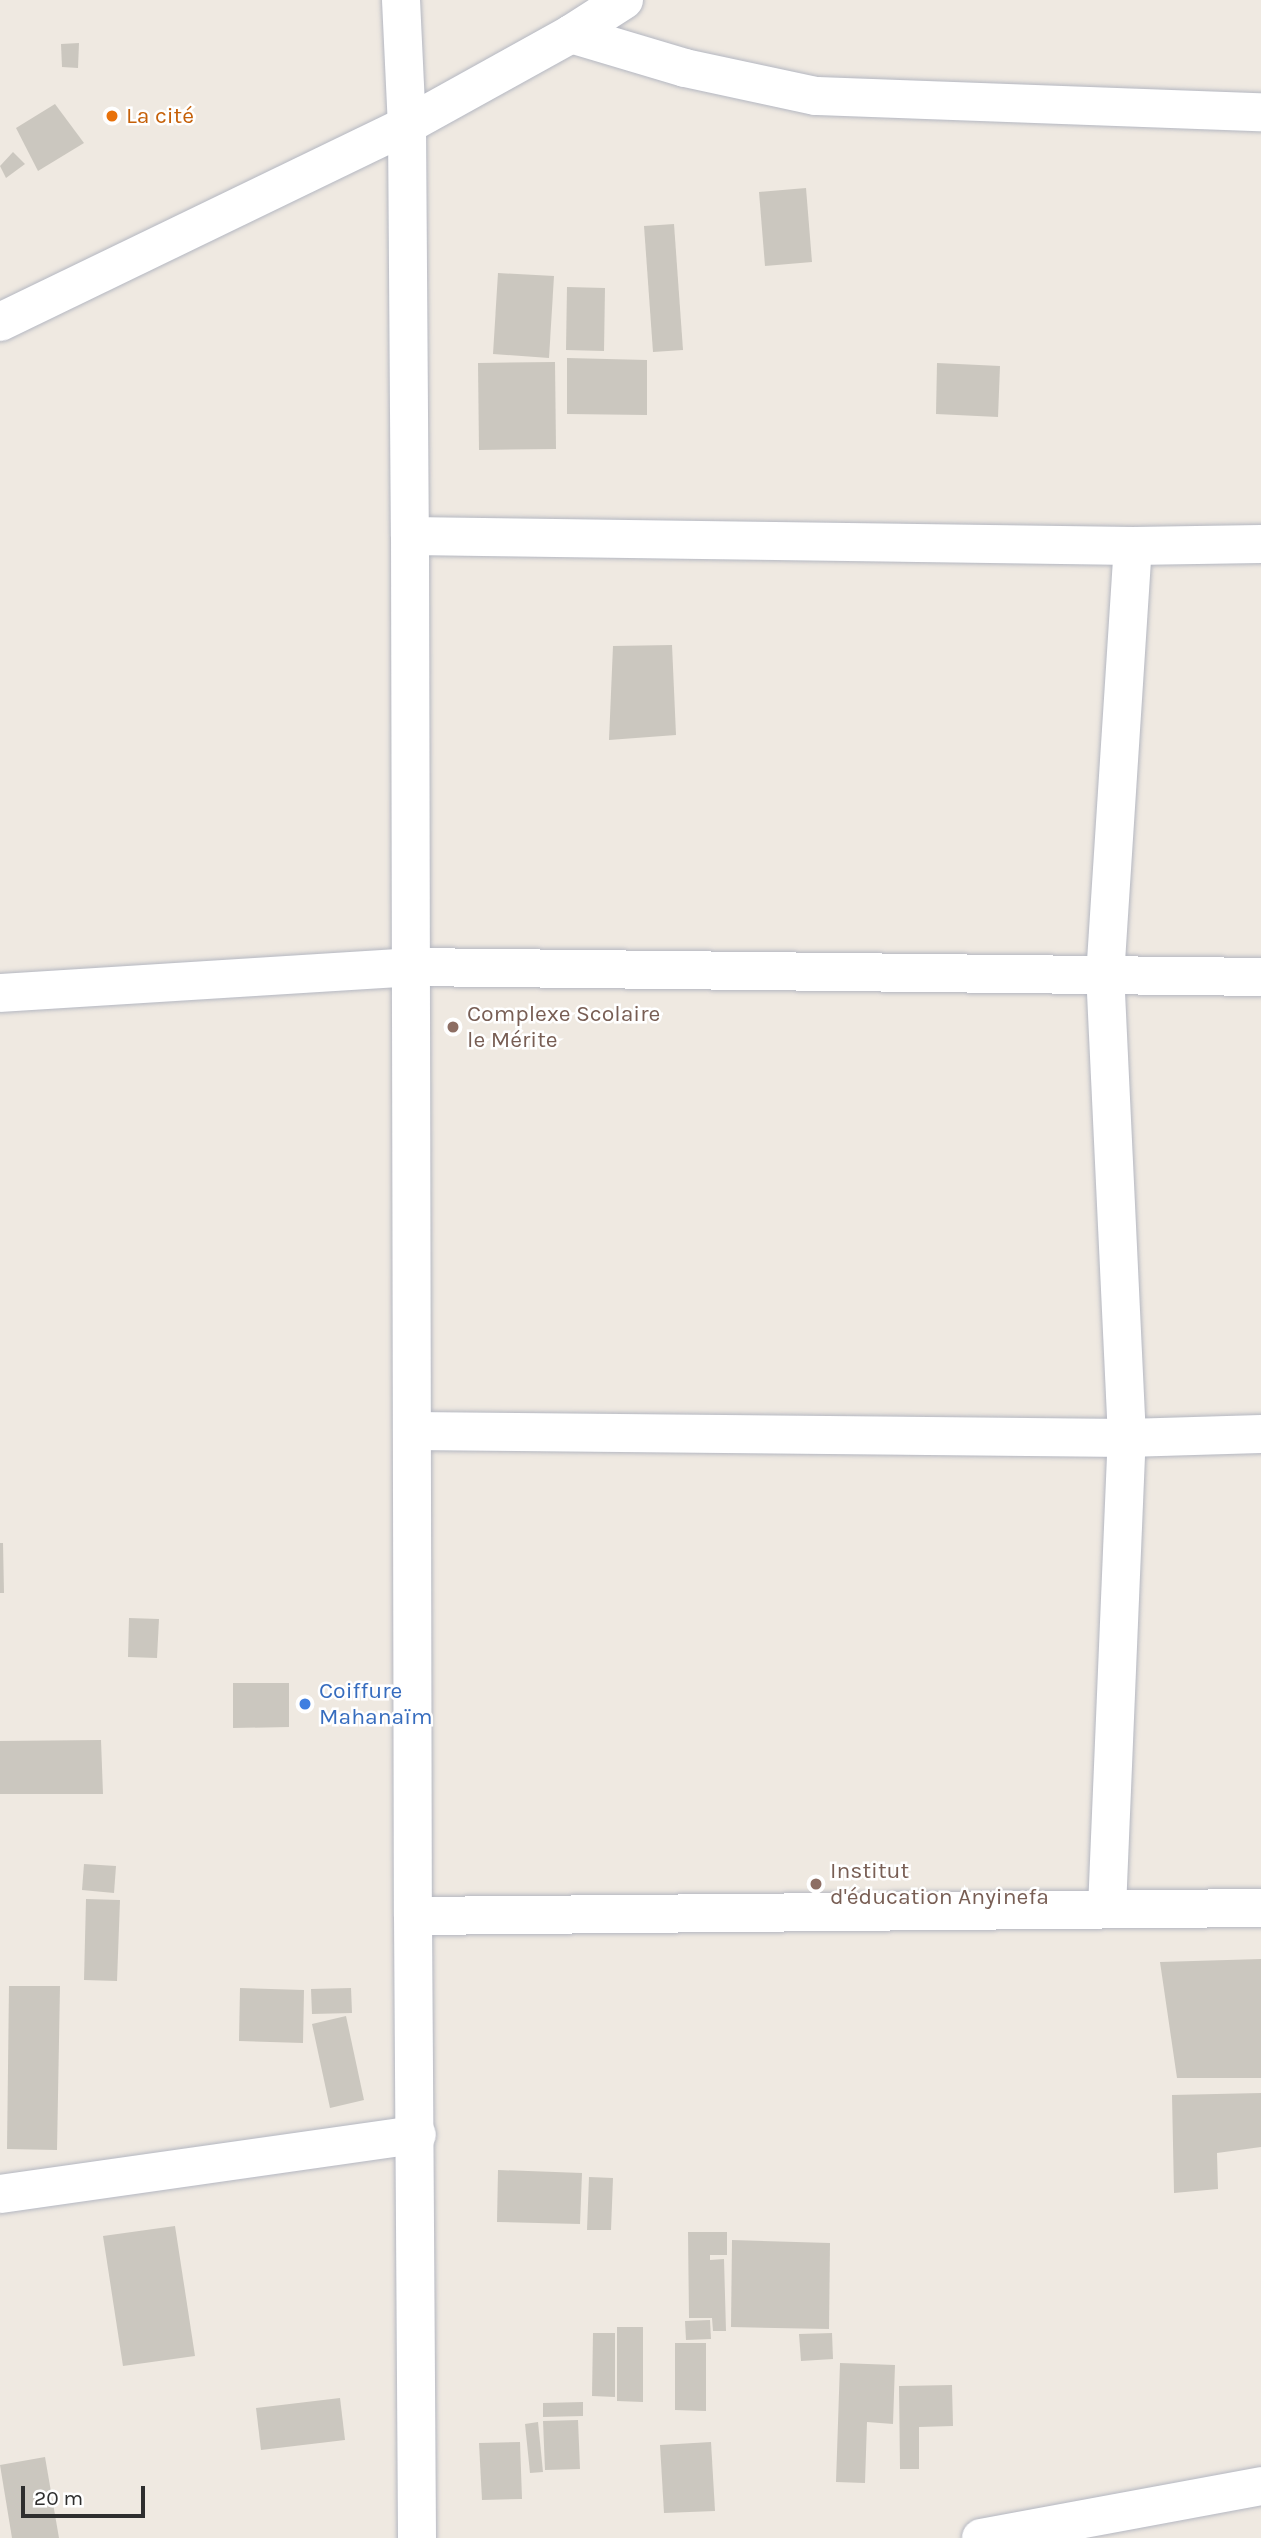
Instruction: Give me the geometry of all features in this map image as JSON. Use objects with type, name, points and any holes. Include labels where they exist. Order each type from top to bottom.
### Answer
[{"type":"street","points":[[401,0],[407,125],[410,536],[412,1916],[416,2135],[417,2538]]},
{"type":"street","points":[[0,322],[407,125],[571,34],[624,0]]},
{"type":"street","points":[[571,34],[685,68],[816,96],[1261,112]]},
{"type":"street","points":[[410,536],[1133,546],[1261,544]]},
{"type":"street","points":[[1107,1909],[1127,1438],[1105,977],[1133,546]]},
{"type":"street","points":[[0,993],[411,967],[1261,977]]},
{"type":"street","points":[[413,1431],[1127,1438],[1261,1434]]},
{"type":"street","points":[[412,1916],[1261,1908]]},
{"type":"street","points":[[0,2194],[416,2135]]},
{"type":"street","points":[[981,2538],[1261,2486]]},
{"type":"building","points":[[79,43],[78,68],[62,67],[61,44]]},
{"type":"building","points":[[55,104],[84,143],[38,171],[16,128]]},
{"type":"building","points":[[13,152],[25,164],[6,178],[0,166]]},
{"type":"building","points":[[806,188],[812,262],[765,266],[759,192]]},
{"type":"building","points":[[674,224],[683,350],[653,352],[644,226]]},
{"type":"building","points":[[498,273],[554,276],[549,358],[493,354]]},
{"type":"building","points":[[567,287],[605,288],[604,351],[566,350]]},
{"type":"building","points":[[567,358],[647,360],[647,415],[567,414]]},
{"type":"building","points":[[555,362],[556,449],[479,450],[478,363]]},
{"type":"building","points":[[937,363],[1000,366],[998,417],[936,414]]},
{"type":"building","points":[[672,645],[676,735],[609,740],[613,646]]},
{"type":"building","points":[[0,1543],[3,1543],[4,1593],[0,1593]]},
{"type":"building","points":[[129,1618],[159,1619],[157,1658],[128,1657]]},
{"type":"building","points":[[233,1683],[289,1683],[289,1727],[233,1728]]},
{"type":"building","points":[[101,1740],[103,1794],[0,1794],[0,1741]]},
{"type":"building","points":[[84,1864],[116,1866],[114,1893],[82,1890]]},
{"type":"building","points":[[86,1899],[120,1900],[117,1981],[84,1980]]},
{"type":"building","points":[[1261,1959],[1261,2078],[1177,2078],[1160,1962]]},
{"type":"building","points":[[9,1986],[60,1986],[57,2150],[7,2149]]},
{"type":"building","points":[[240,1988],[304,1990],[303,2043],[239,2041]]},
{"type":"building","points":[[351,1988],[352,2013],[312,2014],[311,1989]]},
{"type":"building","points":[[346,2016],[364,2100],[330,2108],[312,2024]]},
{"type":"building","points":[[1261,2093],[1261,2147],[1217,2153],[1218,2189],[1174,2193],[1172,2095]]},
{"type":"building","points":[[498,2170],[582,2173],[580,2224],[497,2222]]},
{"type":"building","points":[[589,2177],[613,2178],[611,2230],[587,2230]]},
{"type":"building","points":[[175,2226],[195,2356],[123,2366],[103,2236]]},
{"type":"building","points":[[688,2232],[727,2232],[727,2255],[710,2255],[710,2260],[724,2259],[726,2331],[713,2331],[712,2318],[689,2318]]},
{"type":"building","points":[[732,2240],[830,2243],[829,2329],[731,2327]]},
{"type":"building","points":[[710,2320],[711,2339],[686,2340],[685,2321]]},
{"type":"building","points":[[617,2327],[643,2327],[643,2402],[617,2401]]},
{"type":"building","points":[[593,2333],[615,2333],[615,2397],[592,2396]]},
{"type":"building","points":[[832,2333],[833,2359],[801,2361],[799,2334]]},
{"type":"building","points":[[675,2343],[706,2343],[706,2411],[675,2410]]},
{"type":"building","points":[[840,2363],[895,2365],[893,2424],[867,2422],[865,2483],[836,2482]]},
{"type":"building","points":[[952,2385],[953,2426],[919,2427],[919,2469],[900,2469],[899,2386]]},
{"type":"building","points":[[340,2398],[345,2440],[261,2450],[256,2408]]},
{"type":"building","points":[[583,2402],[583,2416],[543,2417],[543,2403]]},
{"type":"building","points":[[578,2420],[580,2469],[545,2470],[543,2421]]},
{"type":"building","points":[[538,2422],[543,2472],[530,2473],[525,2424]]},
{"type":"building","points":[[520,2442],[522,2499],[482,2500],[479,2443]]},
{"type":"building","points":[[711,2442],[715,2511],[664,2513],[660,2445]]},
{"type":"building","points":[[45,2457],[59,2538],[12,2538],[0,2465]]},
{"type":"place","name":"La cité","points":[[112,116]]},
{"type":"place","name":"Complexe Scolaire le Mérite","points":[[453,1027]]},
{"type":"place","name":"Coiffure Mahanaïm","points":[[305,1704]]},
{"type":"place","name":"Institut d'éducation Anyinefa","points":[[816,1884]]}]
